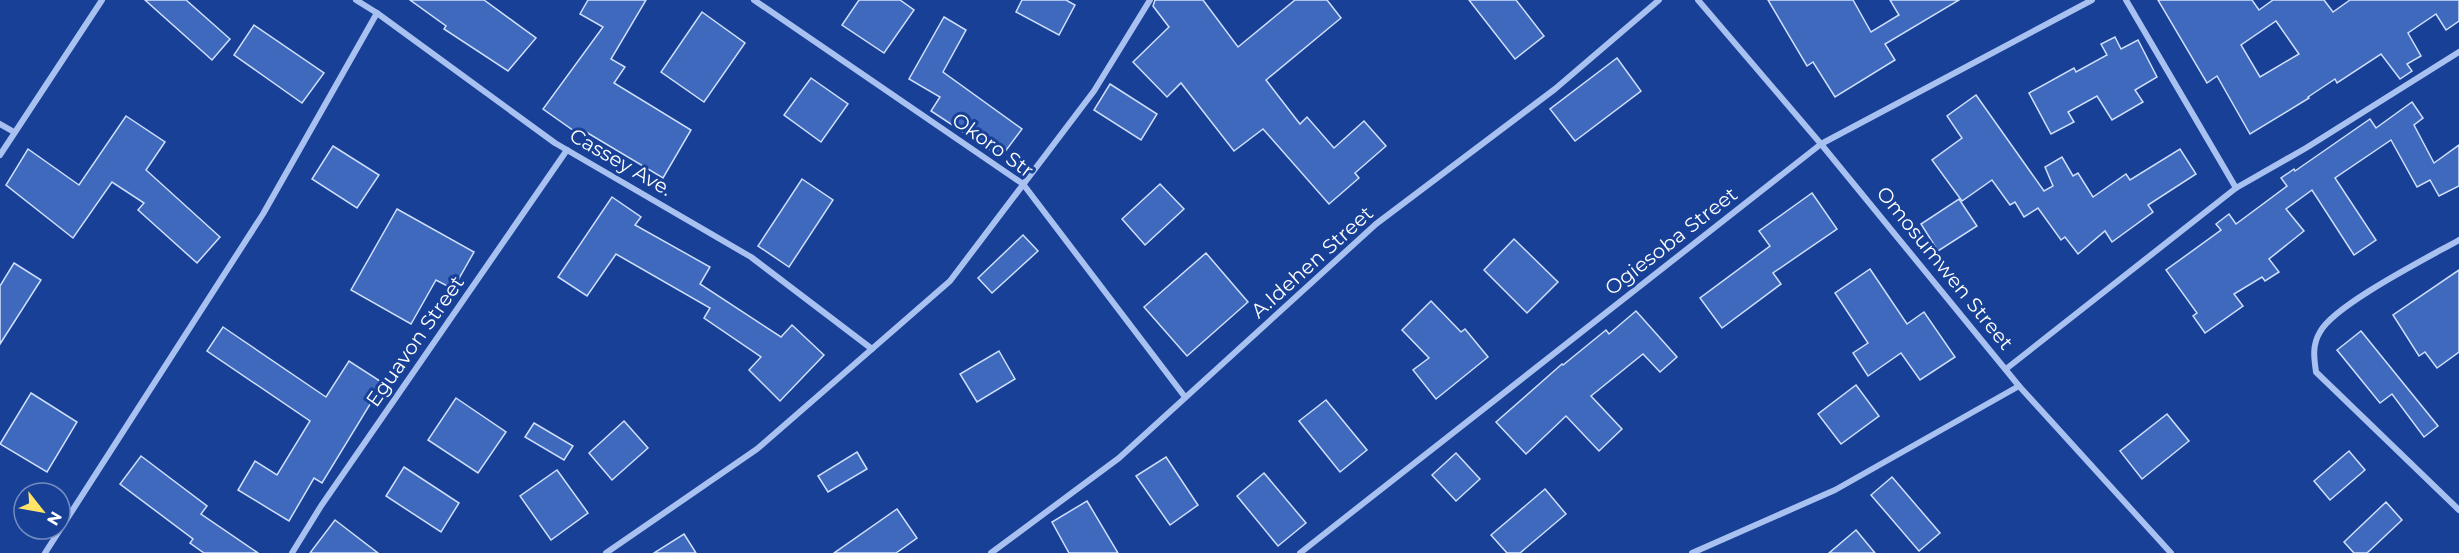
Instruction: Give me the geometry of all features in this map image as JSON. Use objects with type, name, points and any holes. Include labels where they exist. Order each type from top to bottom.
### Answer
[{"type":"street","points":[[0,155],[102,0]]},
{"type":"street","name":"Cassey Ave.","points":[[356,0],[567,150],[751,257],[872,349]]},
{"type":"street","name":"Okoro Str","points":[[754,0],[1023,184],[1185,398]]},
{"type":"street","points":[[606,553],[757,449],[950,281],[1094,91],[1150,0]]},
{"type":"street","name":"A.Idehen Street","points":[[991,553],[1119,458],[1376,224],[1555,89],[1659,0]]},
{"type":"street","name":"Omosumwen Street","points":[[1698,0],[1821,144],[2019,386],[2171,553]]},
{"type":"street","name":"Ogiesoba Street","points":[[1300,553],[1821,144],[2092,0]]},
{"type":"street","points":[[2126,0],[2236,188]]},
{"type":"street","points":[[45,553],[263,214],[377,13]]},
{"type":"street","points":[[2006,369],[2236,188],[2306,148],[2459,52]]},
{"type":"street","points":[[0,124],[14,132]]},
{"type":"street","name":"Eguavon Street","points":[[292,553],[321,506],[567,150]]},
{"type":"street","points":[[2459,240],[2338,310],[2320,331],[2313,351],[2316,372],[2459,510]]},
{"type":"street","points":[[1692,553],[1835,490],[2019,386]]},
{"type":"building","points":[[145,0],[186,0],[230,39],[212,60]]},
{"type":"building","points":[[410,0],[484,0],[536,38],[508,71],[444,29],[446,26]]},
{"type":"building","points":[[588,0],[646,0],[611,59],[625,67],[614,83],[691,130],[663,178],[581,129],[577,133],[543,109],[603,27],[580,14]]},
{"type":"building","points":[[859,0],[900,0],[914,10],[884,53],[842,25]]},
{"type":"building","points":[[1022,0],[1066,0],[1075,5],[1059,35],[1016,12]]},
{"type":"building","points":[[1155,0],[1203,0],[1238,47],[1295,0],[1327,0],[1341,18],[1266,80],[1300,124],[1307,117],[1334,148],[1364,121],[1386,146],[1355,173],[1359,178],[1329,204],[1263,129],[1234,151],[1181,83],[1167,97],[1133,62],[1169,27],[1153,6]]},
{"type":"building","points":[[1469,0],[1516,0],[1544,36],[1515,59]]},
{"type":"building","points":[[1768,0],[1853,0],[1871,32],[1899,15],[1890,0],[1959,0],[1885,44],[1895,60],[1835,97],[1813,62],[1807,66]]},
{"type":"building","points":[[2158,0],[2252,0],[2259,10],[2273,0],[2324,0],[2333,12],[2350,0],[2459,0],[2459,21],[2446,30],[2436,14],[2408,33],[2421,56],[2407,64],[2412,71],[2400,79],[2381,54],[2337,83],[2335,79],[2309,98],[2250,134],[2217,76],[2207,83]],"holes":[[[2276,21],[2299,54],[2260,77],[2241,45]]]},
{"type":"building","points":[[702,12],[745,43],[704,102],[661,72]]},
{"type":"building","points":[[944,17],[966,30],[943,72],[1022,129],[1001,157],[931,111],[940,97],[909,79]]},
{"type":"building","points":[[254,25],[324,73],[302,103],[234,55]]},
{"type":"building","points":[[2115,37],[2121,49],[2138,40],[2157,77],[2135,90],[2143,102],[2112,120],[2097,96],[2068,112],[2074,122],[2051,134],[2029,93],[2074,68],[2076,72],[2107,55],[2101,44]]},
{"type":"building","points":[[1617,58],[1641,91],[1575,141],[1550,109]]},
{"type":"building","points":[[811,78],[848,104],[821,142],[784,115]]},
{"type":"building","points":[[1110,84],[1157,114],[1141,140],[1094,110]]},
{"type":"building","points":[[1976,95],[2044,191],[2053,186],[2045,167],[2062,157],[2073,176],[2078,173],[2093,197],[2126,174],[2130,180],[2180,149],[2196,174],[2148,205],[2153,212],[2112,242],[2105,231],[2078,254],[2065,237],[2061,240],[2038,208],[2024,217],[2015,202],[2010,205],[1992,180],[1962,201],[1932,160],[1962,138],[1947,116]]},
{"type":"building","points":[[2412,102],[2423,118],[2414,125],[2434,163],[2459,145],[2459,186],[2439,196],[2430,180],[2417,187],[2391,140],[2335,178],[2376,240],[2354,255],[2312,190],[2286,209],[2304,231],[2269,259],[2279,272],[2265,281],[2262,277],[2234,294],[2243,306],[2205,333],[2193,316],[2197,313],[2166,270],[2221,230],[2216,224],[2229,214],[2236,224],[2287,186],[2281,178],[2294,169],[2295,171],[2370,119],[2376,128]]},
{"type":"building","points":[[126,116],[165,142],[146,170],[220,237],[197,263],[138,210],[144,203],[112,182],[73,238],[6,185],[28,149],[79,185]]},
{"type":"building","points":[[333,146],[379,175],[357,208],[312,179]]},
{"type":"building","points":[[802,179],[833,200],[789,267],[758,246]]},
{"type":"building","points":[[1160,184],[1184,209],[1145,245],[1122,219]]},
{"type":"building","points":[[1812,193],[1837,229],[1773,273],[1781,284],[1722,328],[1700,298],[1770,246],[1759,231]]},
{"type":"building","points":[[612,197],[641,217],[635,225],[710,267],[700,284],[781,337],[792,325],[824,355],[780,401],[749,370],[761,357],[704,318],[710,308],[616,254],[587,296],[558,277]]},
{"type":"building","points":[[1959,199],[1977,226],[1938,251],[1921,224]]},
{"type":"building","points":[[397,209],[474,252],[453,289],[436,280],[411,324],[351,290]]},
{"type":"building","points":[[1023,235],[1038,251],[992,293],[978,278]]},
{"type":"building","points":[[1514,239],[1558,282],[1527,313],[1484,270]]},
{"type":"building","points":[[1206,253],[1248,302],[1187,356],[1144,307]]},
{"type":"building","points":[[14,263],[41,280],[0,344],[0,286]]},
{"type":"building","points":[[1870,269],[1907,324],[1924,312],[1955,357],[1920,380],[1901,353],[1868,376],[1853,353],[1868,343],[1835,293]]},
{"type":"building","points":[[2459,270],[2459,352],[2437,368],[2425,352],[2419,356],[2393,315]]},
{"type":"building","points":[[1431,301],[1461,332],[1465,329],[1488,357],[1436,399],[1413,370],[1429,358],[1402,330]]},
{"type":"building","points":[[1636,311],[1677,357],[1660,372],[1643,354],[1591,396],[1622,429],[1599,451],[1566,416],[1526,454],[1496,422],[1562,364],[1606,330],[1609,334]]},
{"type":"building","points":[[223,327],[326,397],[349,361],[383,383],[322,483],[314,478],[289,521],[238,490],[255,461],[277,475],[310,421],[207,351]]},
{"type":"building","points":[[2361,331],[2438,426],[2424,437],[2392,394],[2380,403],[2337,350]]},
{"type":"building","points":[[999,351],[1015,379],[977,402],[960,374]]},
{"type":"building","points":[[1856,385],[1879,416],[1841,444],[1818,414]]},
{"type":"building","points":[[31,393],[77,422],[47,472],[0,444]]},
{"type":"building","points":[[456,398],[506,432],[478,473],[428,440]]},
{"type":"building","points":[[1326,400],[1367,450],[1340,472],[1299,421]]},
{"type":"building","points":[[2167,414],[2189,441],[2142,479],[2120,451]]},
{"type":"building","points":[[624,421],[648,448],[612,480],[589,453]]},
{"type":"building","points":[[534,423],[573,446],[564,460],[525,437]]},
{"type":"building","points":[[2349,451],[2365,470],[2330,500],[2314,481]]},
{"type":"building","points":[[857,452],[867,469],[828,492],[818,476]]},
{"type":"building","points":[[1456,453],[1480,479],[1456,501],[1432,475]]},
{"type":"building","points":[[141,456],[207,506],[201,514],[258,553],[204,553],[190,543],[193,539],[120,484]]},
{"type":"building","points":[[1166,457],[1198,505],[1170,525],[1136,476]]},
{"type":"building","points":[[404,467],[459,503],[441,532],[386,496]]},
{"type":"building","points":[[557,470],[588,513],[551,540],[520,496]]},
{"type":"building","points":[[1264,473],[1306,523],[1278,546],[1237,496]]},
{"type":"building","points":[[1892,477],[1940,533],[1919,551],[1871,495]]},
{"type":"building","points":[[1545,489],[1566,514],[1520,553],[1507,553],[1491,535]]},
{"type":"building","points":[[1087,501],[1118,553],[1069,553],[1052,522]]},
{"type":"building","points":[[2386,502],[2402,520],[2367,553],[2354,553],[2344,542]]},
{"type":"building","points":[[897,509],[917,538],[896,553],[834,553]]},
{"type":"building","points":[[335,520],[378,553],[310,553]]},
{"type":"building","points":[[1856,530],[1875,553],[1829,553]]},
{"type":"building","points":[[684,534],[696,553],[654,553]]}]
